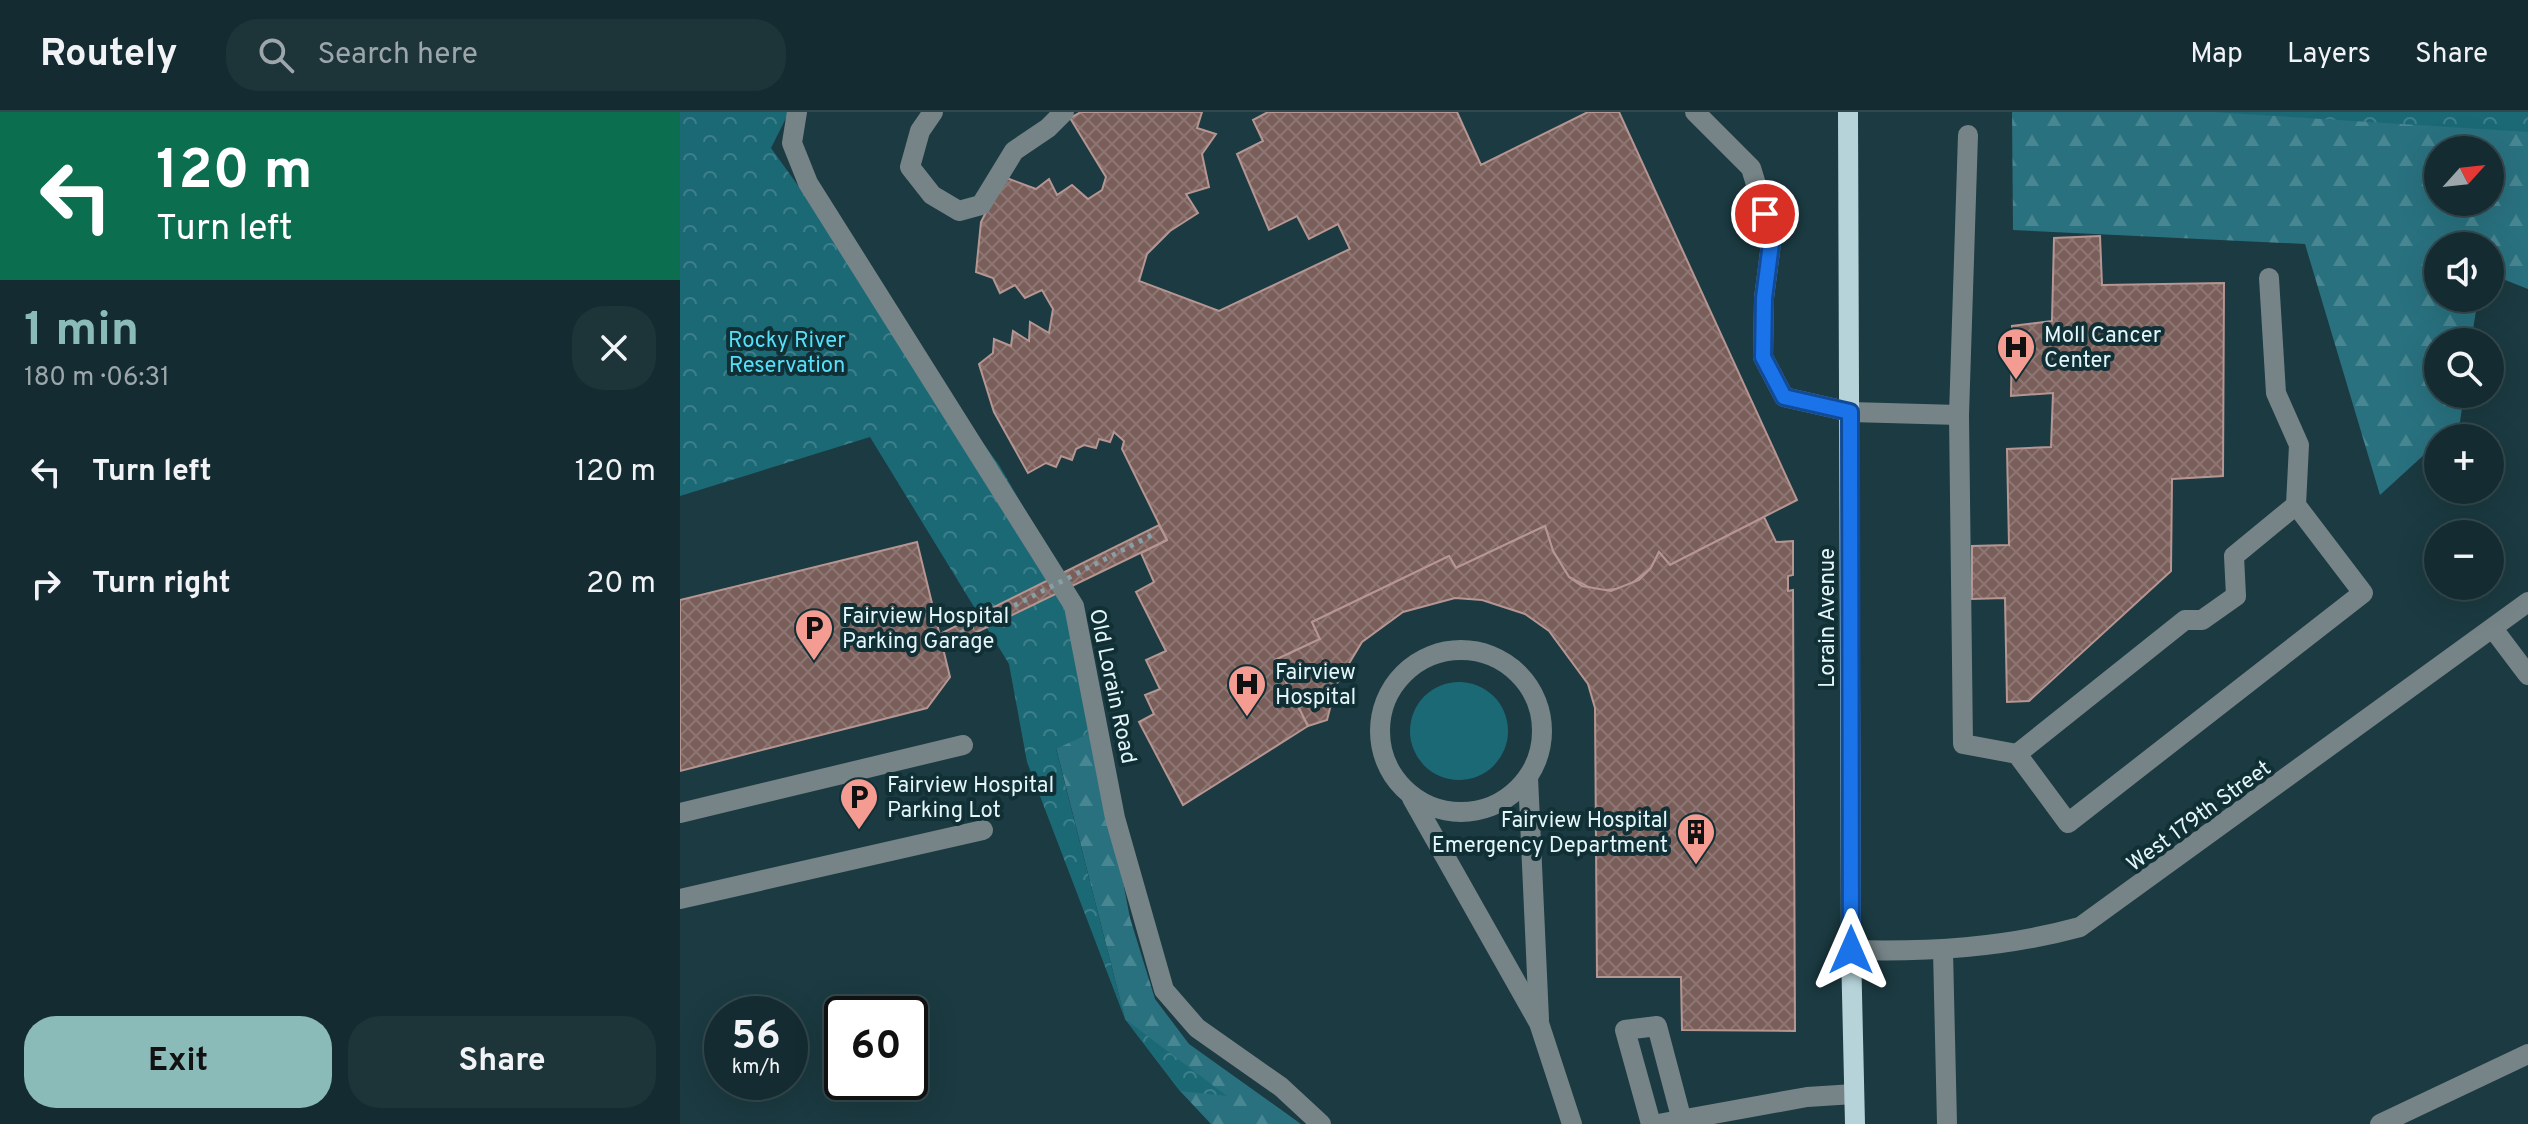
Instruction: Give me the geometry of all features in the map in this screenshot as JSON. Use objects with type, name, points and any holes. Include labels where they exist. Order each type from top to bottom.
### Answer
[{"type":"main road","name":"Lorain Avenue","points":[[1848,112],[1851,950],[1855,1124]]},
{"type":"street","name":"Old Lorain Road","points":[[797,112],[792,143],[808,183],[1074,606],[1115,818],[1164,990],[1197,1028],[1281,1087],[1321,1124]]},
{"type":"street","points":[[933,112],[920,131],[910,167],[932,195],[959,211],[981,205],[1014,151],[1048,128],[1064,112]]},
{"type":"street","points":[[1695,112],[1751,168],[1772,236],[1764,298],[1763,357],[1784,397],[1850,412],[1959,415]]},
{"type":"street","points":[[1968,135],[1959,415],[1963,744],[2017,754],[2068,823],[2363,593],[2296,505],[2299,445],[2276,393],[2269,278]]},
{"type":"street","points":[[2017,754],[2185,620],[2202,620],[2236,596],[2234,556],[2296,505]]},
{"type":"street","name":"West 179th Street","points":[[1851,950],[1943,951],[2025,942],[2080,927],[2494,630],[2528,602]]},
{"type":"street","points":[[2494,630],[2528,675]]},
{"type":"street","points":[[1409,794],[1433,808],[1459,813],[1486,809],[1510,797],[1528,777],[1540,753],[1542,726],[1536,700],[1522,677],[1501,660],[1476,651],[1449,650],[1424,658],[1403,674],[1387,697],[1380,723],[1382,749],[1392,774],[1409,794],[1539,1023],[1572,1124]]},
{"type":"street","points":[[680,813],[963,745]]},
{"type":"street","points":[[1528,777],[1539,1023]]},
{"type":"street","points":[[680,899],[983,830]]},
{"type":"street","points":[[1943,951],[1947,1124]]},
{"type":"street","points":[[2380,1124],[2528,1054]]},
{"type":"street","points":[[1673,1121],[1807,1097],[1854,1094]]},
{"type":"path","points":[[943,642],[1154,534]]},
{"type":"green space","name":"Rocky River Reservation","points":[[680,112],[789,112],[771,148],[999,465],[1076,598],[1094,731],[1056,749],[1125,1019],[1027,762],[1009,664],[870,437],[680,496]]},
{"type":"green space","points":[[2012,112],[2528,112],[2528,289],[2504,280],[2504,232],[2424,232],[2424,312],[2476,312],[2473,328],[2424,328],[2424,408],[2462,408],[2460,422],[2424,424],[2424,455],[2380,495],[2305,244],[2013,230]]},
{"type":"green space","points":[[2211,112],[2528,112],[2528,132]]},
{"type":"green space","points":[[1459,682],[1478,686],[1494,696],[1504,712],[1508,731],[1504,750],[1494,766],[1478,776],[1459,780],[1440,776],[1424,766],[1414,750],[1410,731],[1414,712],[1424,696],[1440,686]]},
{"type":"green space","points":[[1094,731],[1130,918],[1155,999],[1189,1044],[1301,1124],[1211,1124],[1180,1091],[1125,1019],[1056,748]]},
{"type":"green space","points":[[1125,1019],[1227,1096],[1180,1091]]},
{"type":"building","points":[[1081,112],[1202,112],[1197,128],[1216,134],[1202,154],[1209,187],[1186,194],[1198,213],[1170,231],[1147,254],[1139,281],[1219,311],[1350,249],[1338,224],[1309,239],[1297,216],[1269,230],[1237,154],[1263,141],[1253,120],[1268,112],[1457,112],[1481,165],[1588,112],[1619,112],[1797,500],[1670,565],[1659,552],[1651,568],[1626,588],[1596,591],[1569,577],[1553,551],[1545,526],[1456,568],[1449,556],[1312,622],[1320,639],[1275,660],[1308,726],[1183,805],[1139,722],[1154,714],[1145,695],[1160,689],[1146,660],[1166,651],[1136,592],[1154,582],[1141,553],[1167,540],[1122,449],[1124,441],[1114,432],[1110,442],[1099,439],[1096,448],[1084,445],[1076,449],[1072,460],[1061,456],[1056,467],[1046,463],[1028,473],[994,412],[979,364],[993,353],[994,339],[1011,346],[1013,331],[1029,341],[1030,322],[1049,333],[1053,309],[1042,290],[1025,298],[1015,285],[1000,293],[993,278],[976,272],[981,222],[1004,177],[1036,189],[1049,179],[1057,195],[1072,185],[1088,199],[1102,190],[1106,177],[1070,118]]},
{"type":"building","points":[[2100,236],[2102,285],[2224,283],[2223,476],[2172,479],[2171,571],[2029,701],[2007,702],[2005,598],[1972,599],[1972,546],[2009,545],[2007,449],[2051,447],[2053,393],[2011,396],[2012,326],[2052,321],[2054,238]]},
{"type":"building","name":"Fairview Hospital Emergency Department","points":[[1764,517],[1776,542],[1793,541],[1793,575],[1788,576],[1788,591],[1793,590],[1795,1031],[1682,1030],[1681,977],[1597,977],[1595,708],[1588,684],[1549,631],[1525,614],[1482,600],[1455,598],[1403,612],[1362,642],[1336,685],[1327,720],[1308,726],[1275,660],[1320,639],[1312,622],[1449,556],[1456,568],[1545,526],[1553,551],[1569,577],[1582,586],[1611,591],[1639,580],[1651,568],[1659,552],[1670,565]]},
{"type":"building","points":[[1159,525],[1167,540],[944,648],[940,634]]},
{"type":"building","name":"Fairview Hospital Parking Garage","points":[[917,542],[950,677],[927,708],[680,771],[680,600]]},
{"type":"place","name":"Moll Cancer Center","points":[[2016,381]]},
{"type":"place","name":"Fairview Hospital Parking Garage","points":[[814,662]]},
{"type":"place","name":"Fairview Hospital","points":[[1247,718]]},
{"type":"place","name":"Fairview Hospital Parking Lot","points":[[859,831]]},
{"type":"place","name":"Fairview Hospital Emergency Department","points":[[1696,866]]},
{"type":"route","points":[[1765,214],[1772,236],[1764,298],[1763,357],[1784,397],[1850,412],[1851,950]]}]
